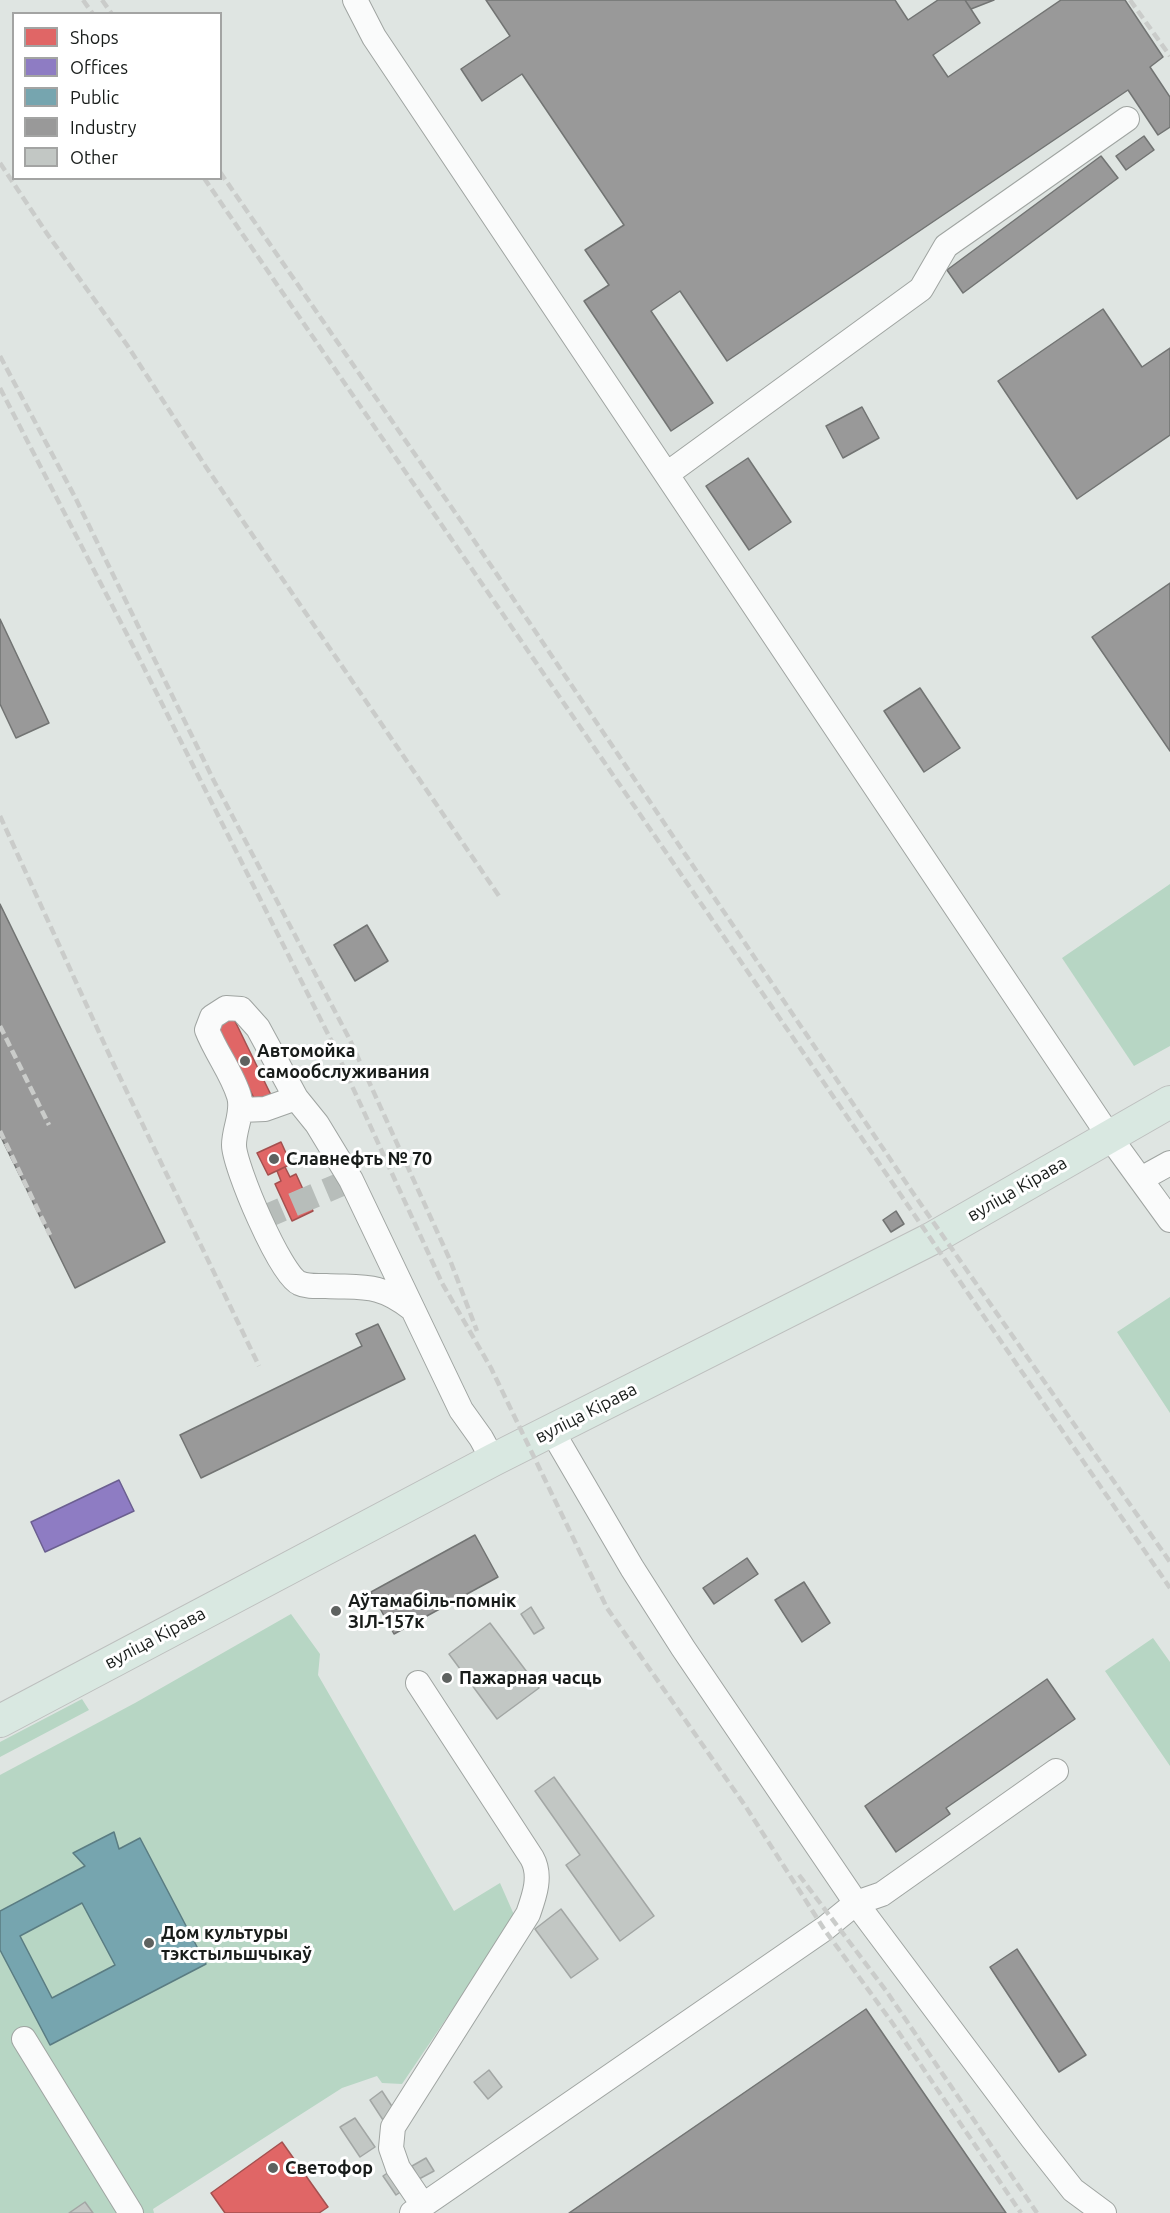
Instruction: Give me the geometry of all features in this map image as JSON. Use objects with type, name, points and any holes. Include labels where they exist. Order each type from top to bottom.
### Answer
[{"type":"main road","name":"вуліца Кірава","points":[[0,1721],[493,1460],[931,1239],[1170,1102]]},
{"type":"street","points":[[355,0],[374,37],[666,474],[1109,1136],[1167,1215]]},
{"type":"street","points":[[666,474],[921,289],[945,246],[1126,119]]},
{"type":"street","points":[[411,1308],[396,1296],[379,1288],[305,1285],[297,1283],[286,1272],[260,1219],[238,1166],[234,1146],[236,1124],[241,1110],[239,1096],[207,1030],[212,1017],[226,1008],[241,1009],[258,1028],[296,1098],[317,1124],[351,1180],[461,1410],[493,1460]]},
{"type":"street","points":[[241,1110],[265,1109],[296,1098]]},
{"type":"street","points":[[1141,1179],[1170,1163]]},
{"type":"street","points":[[552,1431],[632,1568],[677,1638],[856,1903],[1073,2190],[1104,2213]]},
{"type":"street","points":[[418,1683],[532,1858],[535,1864],[537,1890],[528,1914],[393,2127],[391,2148],[418,2209],[824,1929],[856,1903],[882,1894],[1056,1772]]},
{"type":"street","points":[[24,2039],[131,2213]]},
{"type":"green space","points":[[1170,884],[1170,1046],[1134,1066],[1062,958]]},
{"type":"green space","points":[[1170,1297],[1170,1413],[1117,1332]]},
{"type":"green space","points":[[291,1614],[320,1654],[318,1675],[454,1911],[500,1883],[515,1917],[402,2084],[382,2083],[377,2076],[342,2088],[153,2209],[154,2213],[0,2213],[0,1775],[135,1703]]},
{"type":"green space","points":[[1153,1638],[1170,1662],[1170,1766],[1105,1671]]},
{"type":"green space","points":[[82,1699],[89,1710],[0,1757],[0,1742]]},
{"type":"building: Shops","name":"Автомойка самообслуживания","points":[[233,1017],[272,1097],[257,1104],[217,1025]]},
{"type":"building: Shops","name":"Славнефть № 70","points":[[281,1142],[291,1164],[268,1175],[257,1153]]},
{"type":"building: Shops","points":[[285,1167],[290,1177],[296,1174],[313,1211],[292,1221],[275,1184],[281,1181],[277,1171]]},
{"type":"building: Shops","name":"Светофор","points":[[282,2142],[328,2207],[319,2213],[225,2213],[211,2193]]},
{"type":"building: Offices","points":[[119,1480],[134,1511],[45,1552],[31,1522]]},
{"type":"building: Public","name":"Дом культуры тэкстыльшчыкаў","points":[[114,1832],[119,1849],[140,1838],[206,1964],[50,2045],[0,1950],[0,1911],[85,1866],[73,1853]],"holes":[[[82,1903],[115,1965],[52,1998],[20,1936]]]},
{"type":"building: Industry","points":[[486,0],[895,0],[908,20],[938,0],[965,0],[980,23],[933,55],[948,77],[1061,0],[1125,0],[1163,57],[1150,67],[1170,97],[1170,127],[1158,135],[1128,90],[727,361],[680,291],[651,311],[713,403],[671,431],[584,301],[609,285],[585,250],[624,225],[522,74],[482,101],[461,69],[510,36]]},
{"type":"building: Industry","points":[[965,0],[994,0],[971,9]]},
{"type":"building: Industry","points":[[1144,136],[1154,150],[1126,170],[1116,156]]},
{"type":"building: Industry","points":[[1101,156],[1118,178],[963,293],[947,270]]},
{"type":"building: Industry","points":[[1103,309],[1142,367],[1170,348],[1170,435],[1077,499],[998,381]]},
{"type":"building: Industry","points":[[862,407],[879,438],[843,458],[826,426]]},
{"type":"building: Industry","points":[[748,458],[791,522],[749,550],[706,486]]},
{"type":"building: Industry","points":[[1170,583],[1170,751],[1092,637]]},
{"type":"building: Industry","points":[[0,619],[49,723],[16,738],[0,704]]},
{"type":"building: Industry","points":[[920,688],[960,748],[924,772],[884,711]]},
{"type":"building: Industry","points":[[0,904],[165,1242],[75,1288],[0,1135]]},
{"type":"building: Industry","points":[[367,925],[388,961],[355,981],[334,945]]},
{"type":"building: Industry","points":[[896,1211],[904,1224],[891,1232],[883,1220]]},
{"type":"building: Industry","points":[[378,1324],[405,1379],[201,1478],[180,1435],[362,1346],[356,1334]]},
{"type":"building: Industry","points":[[475,1535],[498,1577],[394,1634],[371,1592]]},
{"type":"building: Industry","points":[[747,1558],[758,1574],[714,1604],[703,1588]]},
{"type":"building: Industry","points":[[804,1582],[830,1623],[802,1642],[775,1600]]},
{"type":"building: Industry","points":[[1047,1679],[1075,1719],[946,1808],[950,1814],[896,1852],[865,1806]]},
{"type":"building: Industry","points":[[1017,1949],[1086,2055],[1059,2072],[990,1967]]},
{"type":"building: Industry","points":[[866,2009],[1006,2213],[569,2213]]},
{"type":"building: Other","points":[[531,1607],[544,1628],[534,1634],[521,1614]]},
{"type":"building: Other","name":"Пажарная часць","points":[[490,1623],[539,1688],[497,1719],[449,1654]]},
{"type":"building: Other","points":[[554,1777],[654,1916],[620,1941],[566,1865],[580,1855],[535,1791]]},
{"type":"building: Other","points":[[561,1909],[598,1959],[571,1978],[535,1929]]},
{"type":"building: Other","points":[[489,2070],[502,2087],[488,2099],[474,2082]]},
{"type":"building: Other","points":[[382,2091],[395,2111],[383,2120],[370,2100]]},
{"type":"building: Other","points":[[355,2118],[375,2147],[360,2157],[340,2127]]},
{"type":"building: Other","points":[[426,2158],[434,2171],[419,2179],[412,2166]]},
{"type":"building: Other","points":[[392,2170],[405,2189],[396,2195],[383,2176]]},
{"type":"building: Other","points":[[85,2202],[93,2213],[69,2213]]},
{"type":"tunnel","points":[[260,1219],[351,1180]]},
{"type":"railway","points":[[83,0],[92,12]]},
{"type":"railway","points":[[102,0],[111,12]]},
{"type":"railway","points":[[1130,0],[1170,56]]},
{"type":"railway","points":[[0,163],[48,235],[127,345],[206,467],[501,899]]},
{"type":"railway","points":[[222,175],[461,521],[913,1193],[1170,1562]]},
{"type":"railway","points":[[205,180],[1170,1588]]},
{"type":"railway","points":[[0,356],[76,499],[214,781],[350,1040],[450,1260],[477,1331]]},
{"type":"railway","points":[[0,388],[133,646],[332,1042],[442,1283],[491,1368],[607,1608],[746,1807],[824,1929],[891,2021],[1021,2213]]},
{"type":"railway","points":[[0,816],[114,1065],[259,1366]]},
{"type":"railway","points":[[0,1026],[49,1125]]},
{"type":"railway","points":[[0,1131],[50,1235]]},
{"type":"railway","points":[[799,1875],[887,1992],[1037,2213]]},
{"type":"place","name":"Автомойка самообслуживания","points":[[245,1061]]},
{"type":"place","name":"Славнефть № 70","points":[[274,1159]]},
{"type":"place","name":"Аўтамабіль-помнік ЗІЛ-157к","points":[[336,1611]]},
{"type":"place","name":"Пажарная часць","points":[[447,1678]]},
{"type":"place","name":"Дом культуры тэкстыльшчыкаў","points":[[149,1943]]},
{"type":"place","name":"Светофор","points":[[273,2168]]}]
